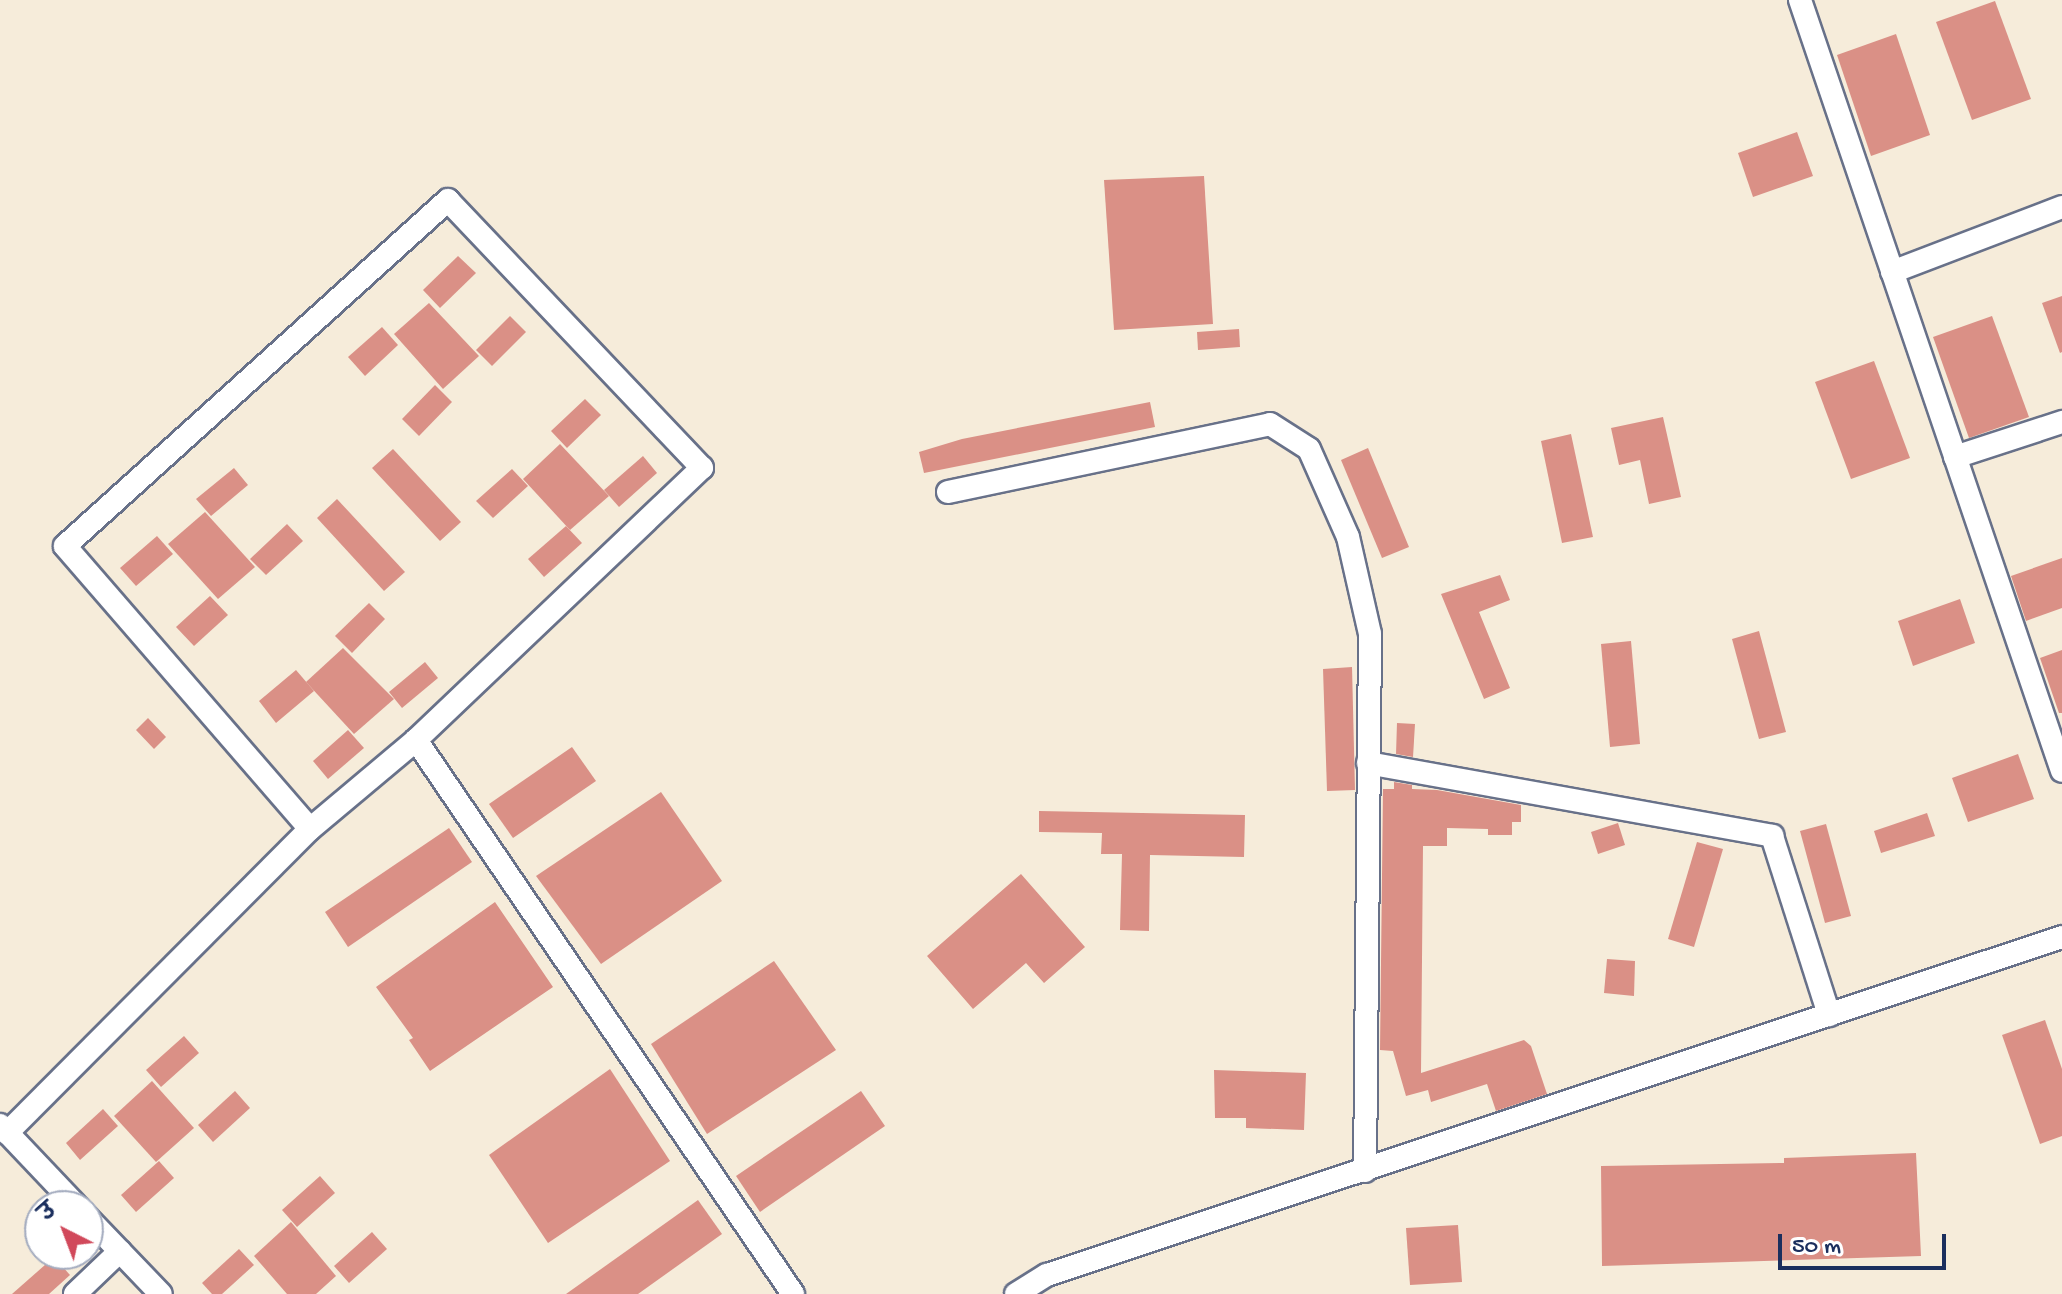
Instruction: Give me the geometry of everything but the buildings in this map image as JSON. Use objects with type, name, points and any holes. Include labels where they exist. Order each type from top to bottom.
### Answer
[{"type":"street","points":[[1800,0],[2062,771]]},
{"type":"street","points":[[62,1190],[4,1129],[310,829],[416,740],[702,468],[448,200],[65,546],[310,829]]},
{"type":"street","points":[[1892,272],[2062,207]]},
{"type":"street","points":[[1955,457],[2062,422]]},
{"type":"street","points":[[948,492],[1270,424],[1309,449],[1348,537],[1370,634],[1365,1171]]},
{"type":"street","points":[[416,740],[793,1294]]},
{"type":"street","points":[[1368,763],[1772,836],[1829,1015]]},
{"type":"street","points":[[1016,1294],[1047,1275],[2062,937]]},
{"type":"street","points":[[104,1234],[161,1294]]},
{"type":"street","points":[[75,1294],[120,1251]]}]
